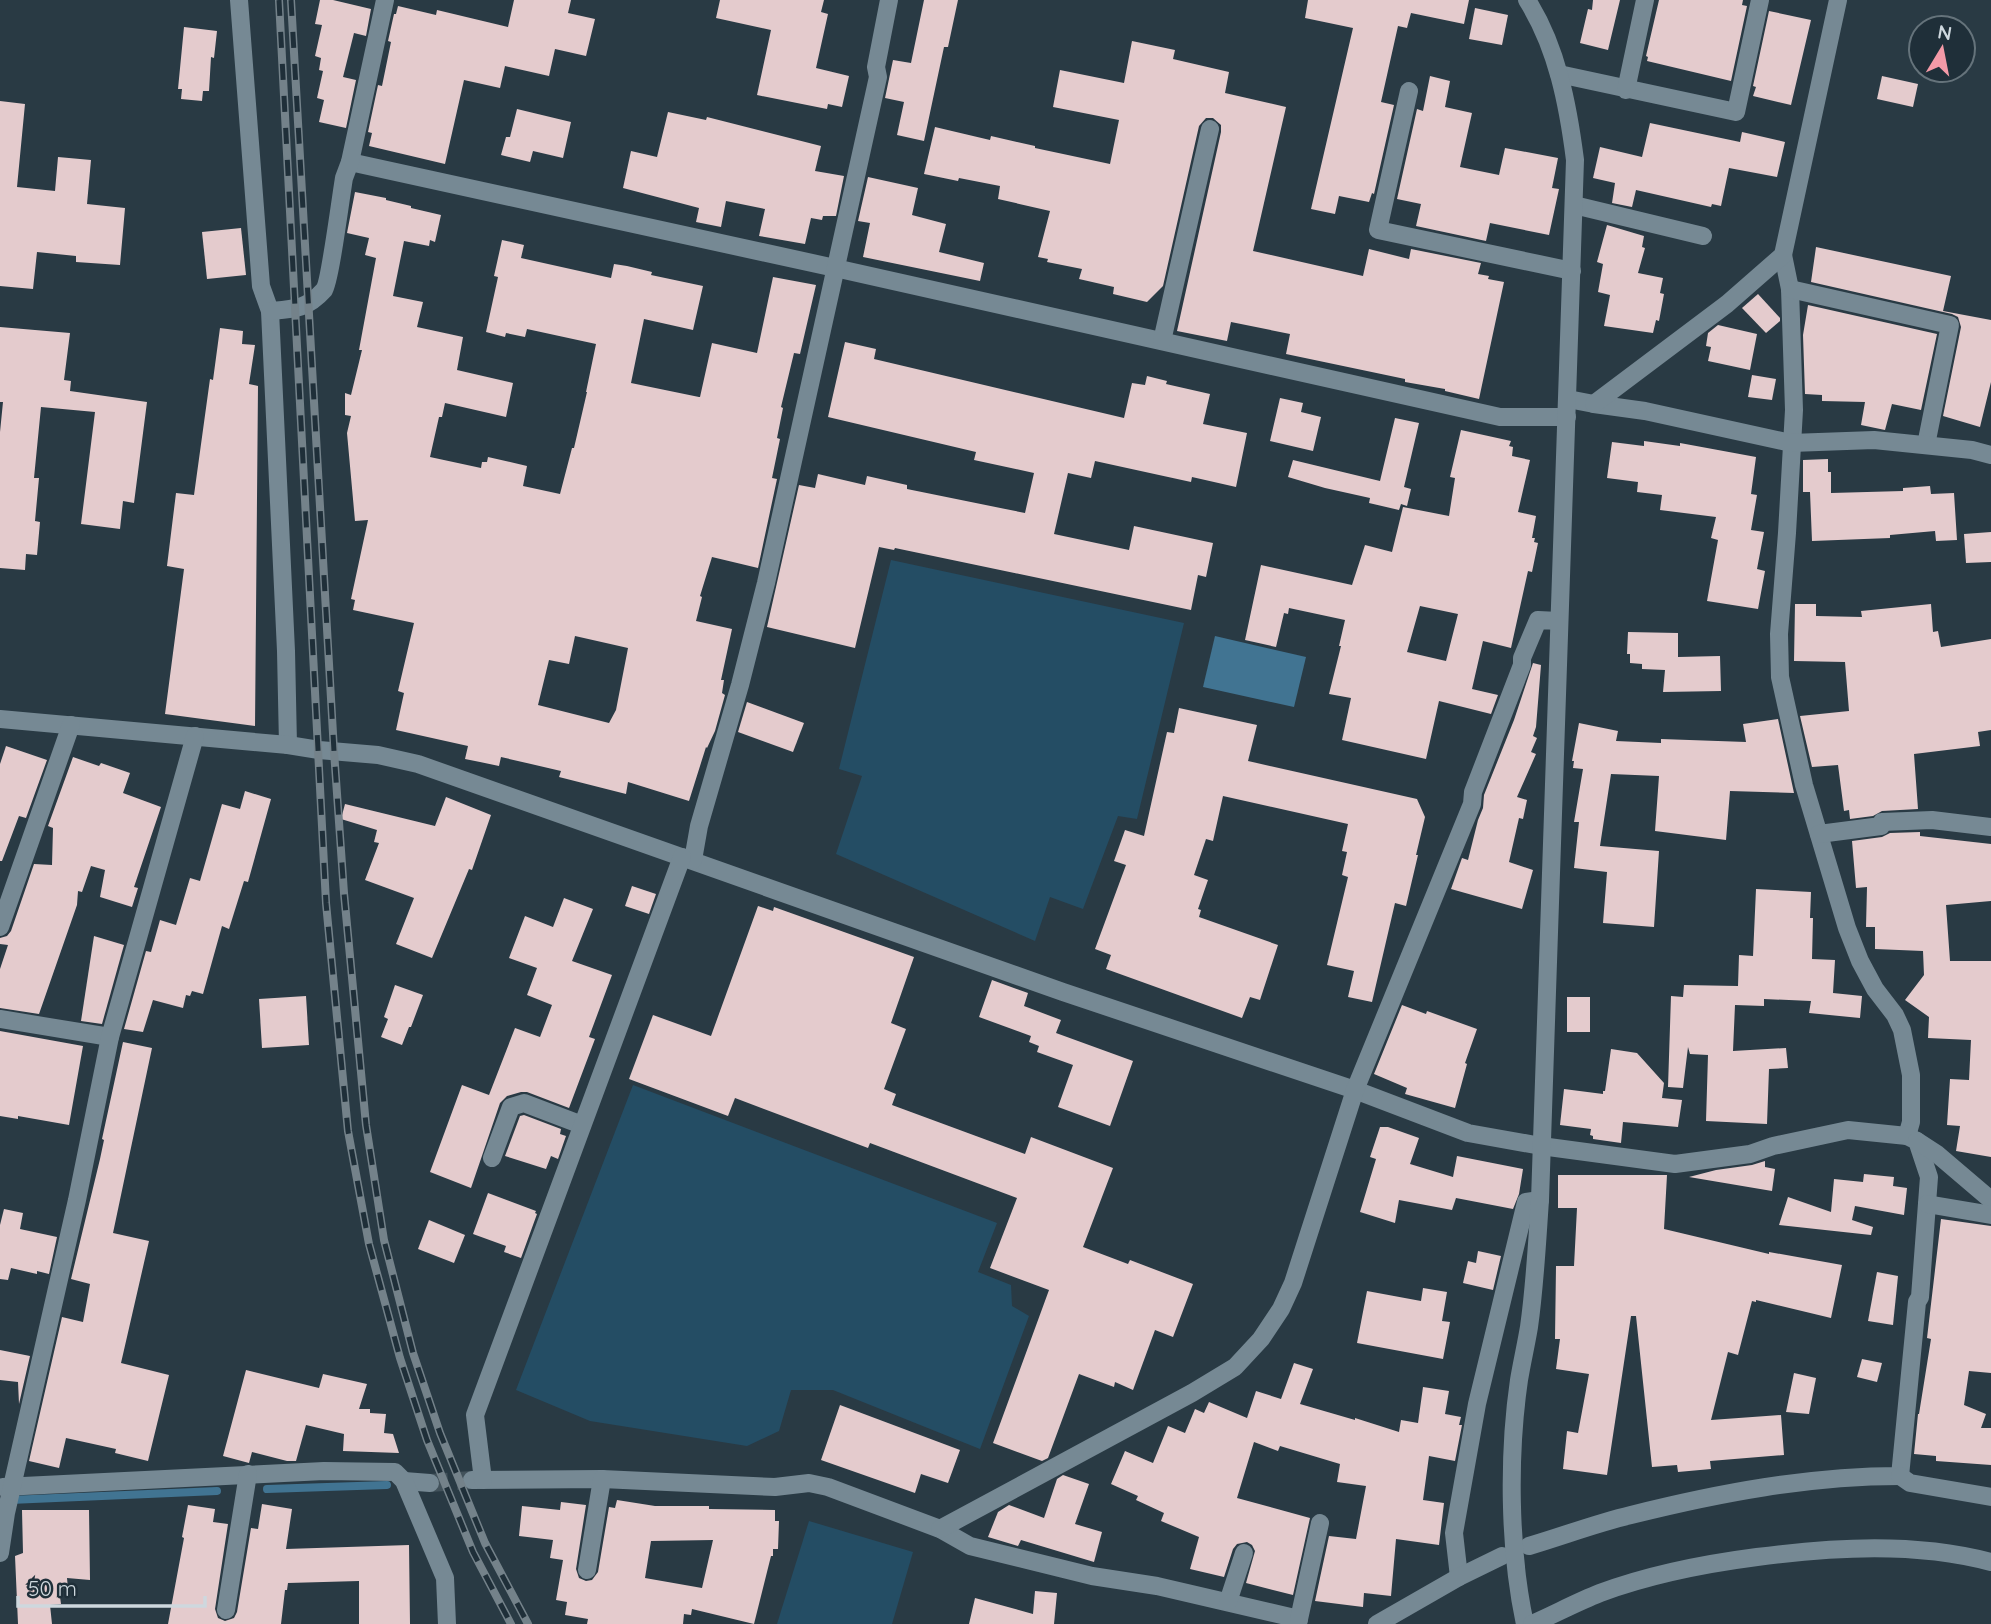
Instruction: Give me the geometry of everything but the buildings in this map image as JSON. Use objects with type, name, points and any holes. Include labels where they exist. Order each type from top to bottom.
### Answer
[{"type":"street","points":[[239,0],[261,286],[271,311],[288,745]]},
{"type":"street","points":[[271,311],[296,309],[309,303],[326,288],[344,178],[350,162],[385,0]]},
{"type":"street","points":[[890,0],[876,67],[877,77],[766,583],[740,685],[699,826],[582,1125],[475,1415],[478,1480],[602,1479],[775,1487],[809,1483],[828,1487],[940,1529],[970,1546],[1092,1576],[1157,1586],[1228,1602],[1299,1622],[1320,1523]]},
{"type":"street","points":[[1525,1624],[1517,1588],[1513,1523],[1515,1429],[1519,1381],[1529,1327],[1540,1200],[1575,160],[1569,116],[1559,74],[1548,41],[1527,0]]},
{"type":"street","points":[[1626,90],[1645,0]]},
{"type":"street","points":[[1559,74],[1736,112],[1760,0]]},
{"type":"street","points":[[1838,0],[1783,255],[1790,289],[1794,410],[1779,634],[1780,677],[1798,761],[1847,928],[1875,989],[1895,1015],[1902,1030],[1911,1075],[1912,1139],[1928,1177],[1920,1297],[1917,1302],[1900,1476]]},
{"type":"street","points":[[1409,91],[1378,230],[1572,271]]},
{"type":"street","points":[[1161,341],[1210,130]]},
{"type":"street","points":[[350,162],[1500,417],[1567,418]]},
{"type":"street","points":[[1574,205],[1703,236]]},
{"type":"street","points":[[1594,404],[1727,304],[1783,255]]},
{"type":"street","points":[[1790,289],[1950,325],[1926,445]]},
{"type":"street","points":[[1567,399],[1645,411],[1791,443],[1874,440],[1991,455]]},
{"type":"street","points":[[940,1529],[1192,1393],[1235,1367],[1261,1339],[1281,1309],[1293,1283],[1355,1090],[1472,804],[1473,792],[1538,620],[1559,621]]},
{"type":"street","points":[[0,719],[288,745],[378,755],[418,764],[1076,996],[1355,1090],[1468,1133],[1675,1164],[1749,1154],[1773,1146],[1848,1130],[1912,1139],[1937,1154],[1991,1200]]},
{"type":"street","points":[[0,927],[71,725]]},
{"type":"street","points":[[0,1553],[6,1513],[6,1487],[77,1200],[110,1037],[195,736]]},
{"type":"street","points":[[1819,834],[1881,826],[1882,822],[1932,820],[1991,827]]},
{"type":"street","points":[[0,1019],[110,1037]]},
{"type":"street","points":[[492,1158],[511,1107],[524,1104],[582,1125]]},
{"type":"street","points":[[1459,1577],[1454,1533],[1477,1404],[1526,1202],[1540,1200]]},
{"type":"street","points":[[1927,1204],[1991,1215]]},
{"type":"street","points":[[6,1487],[324,1471],[395,1472],[404,1481],[445,1578],[447,1624]]},
{"type":"street","points":[[226,1610],[248,1474]]},
{"type":"street","points":[[1530,1546],[1629,1516],[1728,1493],[1837,1477],[1900,1476],[1910,1483],[1991,1497]]},
{"type":"street","points":[[587,1570],[602,1479]]},
{"type":"street","points":[[404,1481],[430,1483]]},
{"type":"street","points":[[1532,1624],[1600,1593],[1695,1566],[1805,1551],[1872,1548],[1944,1554],[1991,1562]]},
{"type":"street","points":[[1228,1602],[1244,1553]]},
{"type":"street","points":[[1377,1624],[1459,1577],[1502,1556]]},
{"type":"shaded area","points":[[891,560],[1184,623],[1137,819],[1118,816],[1083,909],[1050,897],[1035,941],[836,854],[862,776],[839,769]]},
{"type":"shaded area","points":[[1215,636],[1306,657],[1294,707],[1203,687]]},
{"type":"shaded area","points":[[633,1085],[997,1223],[978,1272],[1011,1285],[1012,1306],[1029,1316],[980,1449],[833,1390],[791,1390],[779,1431],[747,1446],[590,1421],[516,1390]]},
{"type":"shaded area","points":[[809,1521],[913,1552],[892,1624],[777,1624]]},
{"type":"waterway","points":[[267,1489],[387,1485]]},
{"type":"waterway","points":[[10,1500],[217,1491]]},
{"type":"tunnel","points":[[430,1483],[472,1480]]},
{"type":"railway","points":[[279,0],[326,903],[348,1131],[369,1244],[400,1358],[427,1440],[473,1552],[511,1624]]},
{"type":"railway","points":[[291,0],[334,751],[344,893],[366,1125],[384,1240],[413,1353],[440,1433],[485,1543],[528,1624]]}]
